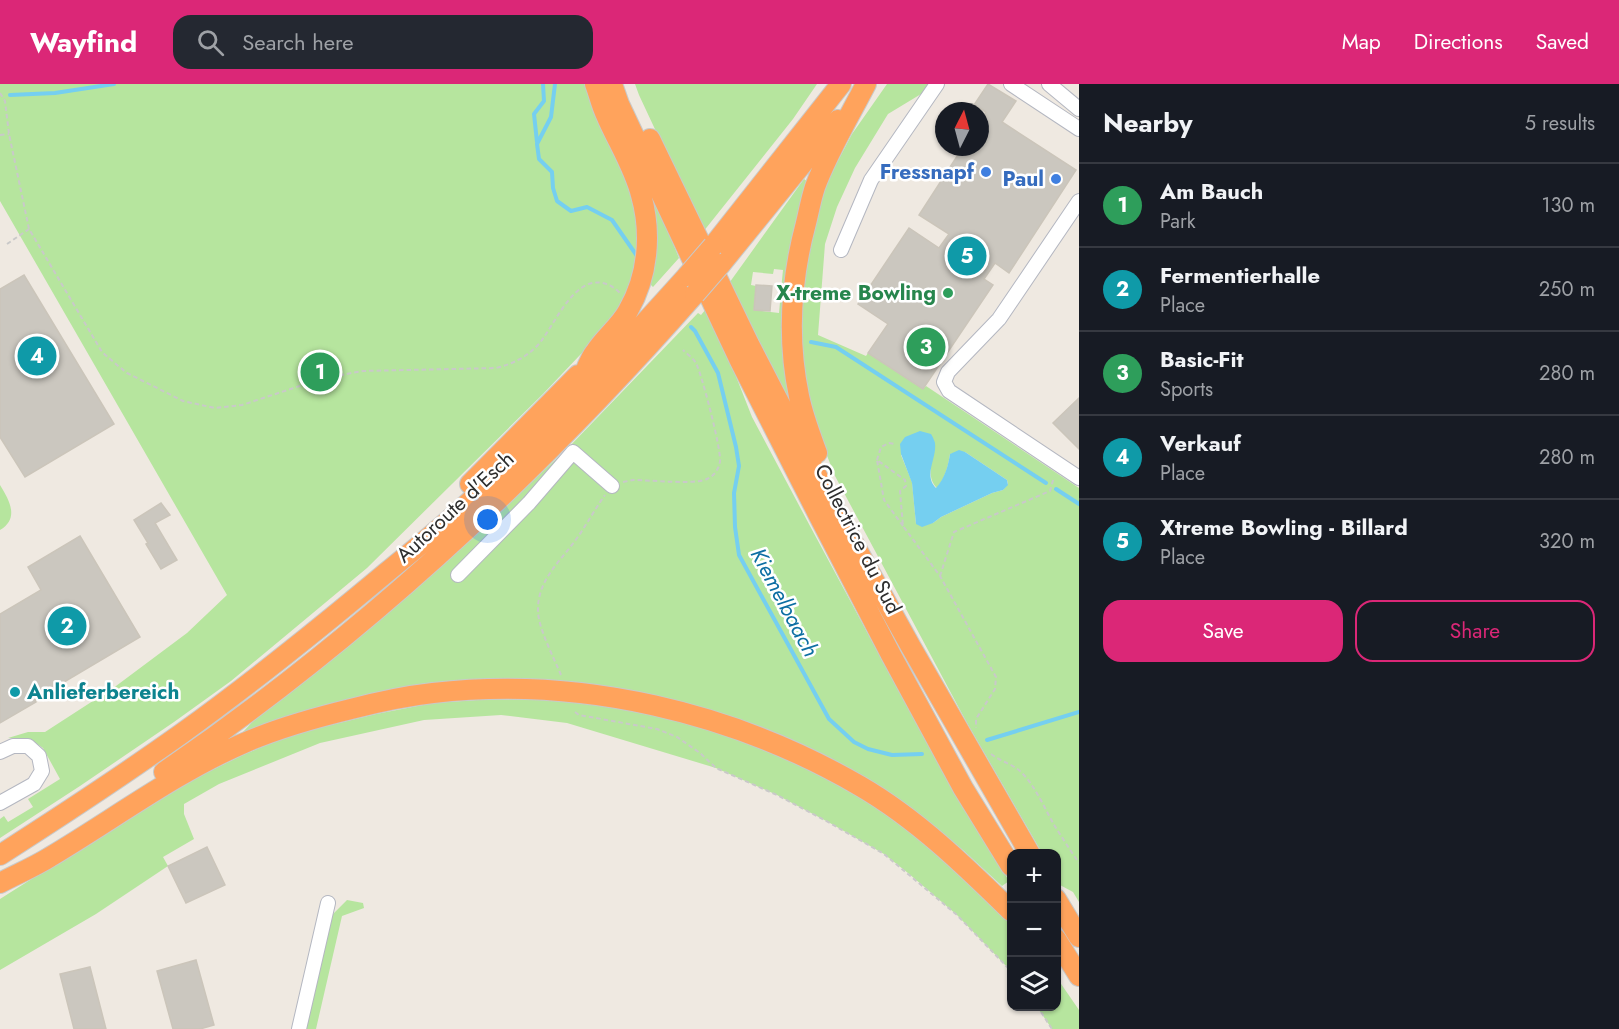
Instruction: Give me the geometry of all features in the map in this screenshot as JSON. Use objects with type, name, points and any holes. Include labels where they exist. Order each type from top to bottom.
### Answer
[{"type":"highway","points":[[587,367],[595,351],[627,313],[638,290],[648,244],[647,221],[641,194],[605,113],[595,84]]},
{"type":"highway","name":"Collectrice du Sud","points":[[612,84],[619,105],[740,362],[891,655],[963,788],[1007,860]]},
{"type":"highway","points":[[626,84],[687,218],[829,499],[1027,849]]},
{"type":"highway","points":[[710,240],[797,124],[824,84]]},
{"type":"highway","name":"Autoroute d'Esch","points":[[0,855],[181,734],[363,593],[456,514],[518,457],[608,364],[841,84]]},
{"type":"highway","points":[[866,84],[815,188],[799,249],[792,326],[795,369],[799,397],[819,459],[911,647]]},
{"type":"highway","name":"Autoroute d'Esch","points":[[0,883],[193,753],[310,665],[409,581],[515,484],[566,447],[721,264],[866,84]]},
{"type":"highway","points":[[363,593],[684,270]]},
{"type":"highway","points":[[0,883],[48,858],[173,779],[242,744],[274,731],[310,719],[375,703],[433,693],[490,689],[556,691],[620,698],[695,715],[763,739],[825,767],[862,787],[908,819],[957,858],[1007,907]]},
{"type":"highway","points":[[1058,903],[1079,937]]},
{"type":"highway","points":[[1061,947],[1079,976]]},
{"type":"highway","points":[[1061,969],[1079,990]]},
{"type":"street","points":[[841,250],[871,180],[937,84]]},
{"type":"street","points":[[1011,84],[1079,129]]},
{"type":"street","points":[[1049,84],[1079,109]]},
{"type":"street","points":[[1078,477],[949,391],[944,382],[948,372],[999,319],[1079,201]]},
{"type":"street","points":[[458,575],[529,503],[566,447],[612,486]]},
{"type":"street","points":[[0,752],[13,746],[28,746],[39,756],[42,771],[34,784],[0,803]]},
{"type":"street","points":[[299,1029],[328,903]]},
{"type":"path","points":[[0,93],[5,101],[9,134],[29,229],[102,352],[127,373],[183,401],[215,408],[242,405],[324,378],[363,371],[503,367],[521,359],[536,347],[572,295],[585,285],[597,283],[609,285],[621,293]]},
{"type":"path","points":[[0,135],[9,134]]},
{"type":"path","points":[[7,244],[29,229]]},
{"type":"path","points":[[561,675],[537,611],[540,591],[546,577],[578,537],[612,486],[633,480],[696,482],[708,479],[717,471],[720,461],[719,447],[701,375],[695,361],[682,350]]},
{"type":"path","points":[[895,444],[889,443],[881,447],[877,460],[884,500],[940,576],[996,677],[995,689],[976,719],[976,728],[980,735]]},
{"type":"path","points":[[877,460],[905,480],[906,486],[900,491],[903,526]]},
{"type":"path","points":[[940,576],[954,532],[1050,490],[1058,465]]},
{"type":"path","points":[[575,712],[579,715],[657,729],[677,737],[716,768],[788,801],[884,854],[957,915],[1007,967]]},
{"type":"path","points":[[988,751],[996,758],[1012,765],[1033,786],[1079,863]]},
{"type":"path","points":[[1040,1011],[1052,1029]]},
{"type":"green space","points":[[0,84],[588,84],[633,193],[640,221],[638,266],[620,308],[599,335],[543,394],[367,568],[231,681],[80,786],[0,838],[0,819],[4,816],[8,822],[33,807],[28,799],[60,779],[43,748],[30,739],[8,738],[28,732],[45,732],[116,686],[187,633],[227,595],[0,201]]},
{"type":"green space","points":[[635,84],[817,84],[793,119],[703,232]]},
{"type":"green space","points":[[887,84],[931,84],[926,91],[888,114],[855,168],[837,207],[825,244],[818,335],[866,356],[868,353],[923,389],[926,386],[1079,488],[1079,902],[1073,892],[1061,886],[1061,849],[1040,849],[967,723],[835,476],[813,420],[802,368],[801,284],[822,191],[852,134]],"holes":[[[935,443],[931,478],[937,488],[946,472],[950,454],[965,452],[1007,480],[1008,484],[1003,490],[941,517],[933,523],[916,524],[912,482],[901,455]]]},
{"type":"green space","points":[[804,179],[812,185],[788,291],[781,290],[783,270],[774,269],[773,274],[753,272],[751,285],[756,286],[754,310],[779,313],[780,302],[787,303],[802,426],[727,286]]},
{"type":"green space","points":[[650,187],[679,258],[653,287],[646,280],[652,244]]},
{"type":"green space","points":[[706,309],[724,346],[752,417],[902,697],[1007,878],[1007,882],[1002,886],[915,811],[868,780],[769,731],[489,681],[243,732],[257,717],[374,625],[417,588],[568,448],[698,313],[701,315]]},
{"type":"green space","points":[[0,485],[7,497],[11,514],[10,520],[0,530]]},
{"type":"green space","points":[[491,699],[619,706],[694,723],[768,749],[803,765],[871,803],[918,835],[1007,918],[1007,967],[957,915],[884,854],[777,795],[716,768],[567,723],[501,715],[424,720],[320,743],[219,784],[184,804],[184,814],[194,839],[163,857],[168,866],[96,914],[0,970],[0,899],[177,787],[277,741],[314,729],[433,703]]},
{"type":"green space","points":[[347,900],[363,903],[364,908],[342,916],[316,1029],[306,1029],[332,915]]},
{"type":"green space","points":[[1061,984],[1079,1010],[1079,1029],[1052,1029],[1040,1011],[1061,1011]]},
{"type":"water","points":[[920,431],[931,434],[935,442],[930,472],[932,483],[936,488],[946,472],[950,454],[959,450],[1007,480],[1008,485],[1003,490],[941,517],[933,523],[922,527],[916,524],[912,483],[901,454],[900,444],[905,437]]},
{"type":"building","points":[[988,84],[1016,101],[1002,122],[1076,170],[1009,273],[995,263],[984,279],[993,285],[923,389],[868,353],[888,324],[858,304],[909,228],[939,248],[949,234],[919,215],[957,156],[989,156],[989,102],[976,102]]},
{"type":"building","points":[[24,275],[114,424],[25,477],[0,437],[0,289]]},
{"type":"building","points":[[756,285],[772,286],[770,311],[754,310]]},
{"type":"building","points":[[1079,398],[1079,449],[1053,423]]},
{"type":"building","points":[[161,503],[170,515],[155,523],[177,560],[161,569],[134,520]]},
{"type":"building","points":[[80,536],[140,637],[0,723],[0,614],[41,590],[28,567]]},
{"type":"building","points":[[207,847],[225,885],[186,903],[168,866]]},
{"type":"building","points":[[196,960],[214,1025],[200,1029],[173,1029],[157,971]]},
{"type":"building","points":[[90,967],[106,1029],[74,1029],[60,974]]},
{"type":"waterway","points":[[10,95],[55,93],[114,84]]},
{"type":"waterway","points":[[537,142],[534,114],[544,101],[543,84]]},
{"type":"waterway","name":"Kiemelbaach","points":[[555,84],[551,117],[537,144],[539,159],[552,172],[557,201],[571,211],[587,207],[612,220],[637,256]]},
{"type":"waterway","name":"Kiemelbaach","points":[[691,327],[718,373],[736,447],[739,466],[734,493],[739,555],[829,719],[854,742],[868,749],[892,755],[922,754]]},
{"type":"waterway","name":"Kiemelbaach","points":[[811,342],[836,347],[1046,483]]},
{"type":"waterway","name":"Kiemelbaach","points":[[1056,489],[1079,504]]},
{"type":"waterway","name":"Kiemelbaach","points":[[987,740],[1079,712]]},
{"type":"place","name":"Fressnapf","points":[[986,172]]},
{"type":"place","name":"Paul","points":[[1056,179]]},
{"type":"place","name":"Xtreme Bowling - Billard","points":[[967,256]]},
{"type":"place","name":"X-treme Bowling","points":[[948,293]]},
{"type":"place","name":"Basic-Fit","points":[[926,347]]},
{"type":"place","name":"Verkauf","points":[[37,356]]},
{"type":"place","name":"Am Bauch","points":[[320,372]]},
{"type":"place","name":"Fermentierhalle","points":[[67,626]]},
{"type":"place","name":"Anlieferbereich","points":[[15,692]]}]
